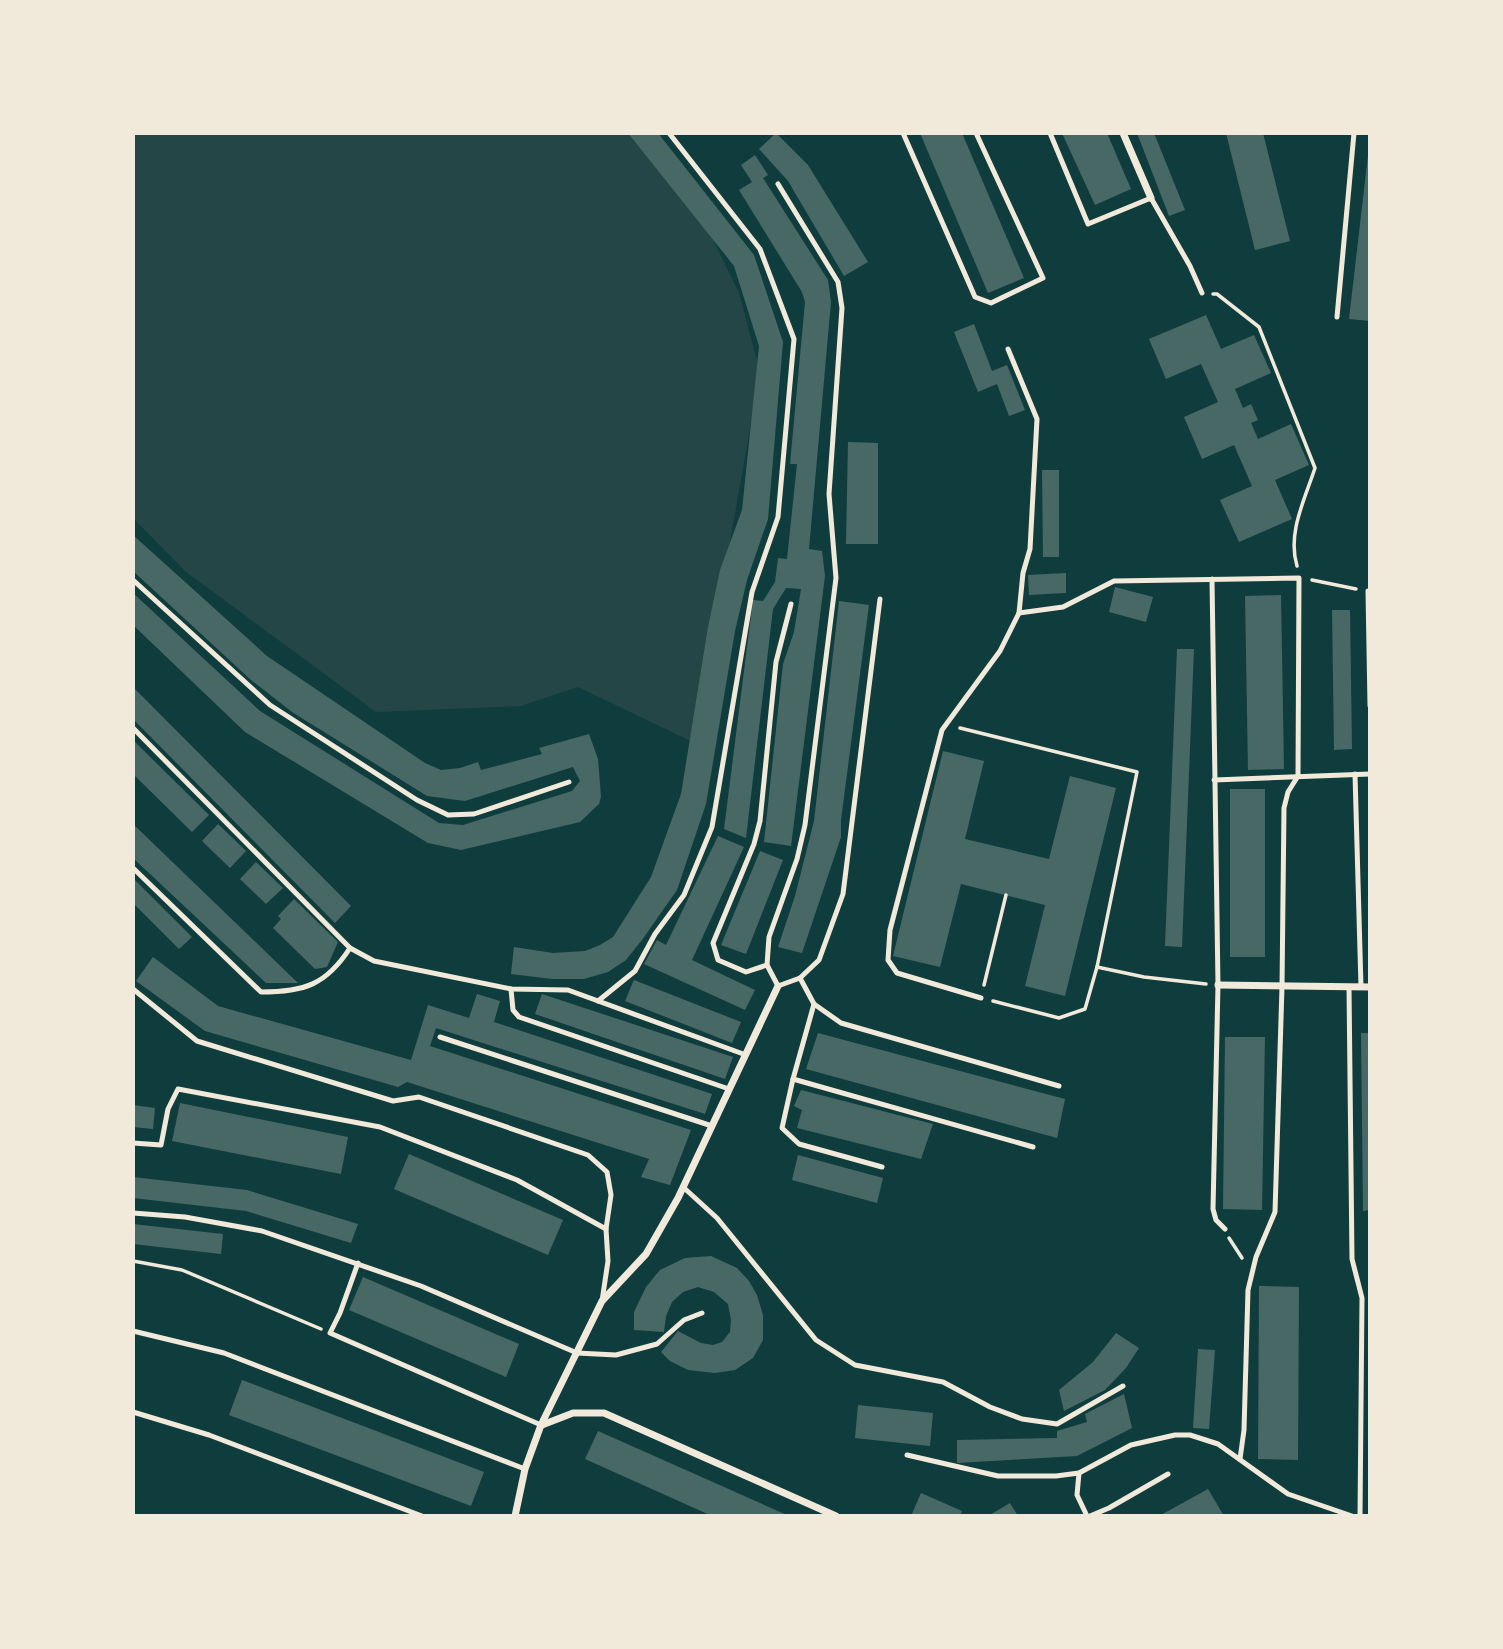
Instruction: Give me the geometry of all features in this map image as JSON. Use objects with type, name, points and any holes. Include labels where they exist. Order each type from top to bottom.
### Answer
[{"type":"street","points":[[1123,133],[1151,198]]},
{"type":"street","points":[[1218,985],[1370,987]]},
{"type":"street","points":[[515,1516],[525,1469],[541,1425],[602,1301],[646,1254],[683,1188],[778,986]]},
{"type":"street","points":[[541,1425],[573,1413],[604,1413],[836,1516]]},
{"type":"lane","points":[[598,1001],[635,971],[655,934],[684,895],[712,827],[752,592],[778,517],[794,339],[760,249],[670,133]]},
{"type":"lane","points":[[903,133],[975,297],[991,303],[1043,278],[976,133]]},
{"type":"lane","points":[[1050,133],[1088,224],[1151,198],[1190,266],[1202,293]]},
{"type":"lane","points":[[1337,317],[1353,133]]},
{"type":"lane","points":[[778,184],[838,282],[842,309],[830,494],[836,578],[805,825],[797,859],[769,937],[767,965],[778,986],[800,978],[819,960],[843,894],[880,599]]},
{"type":"lane","points":[[981,998],[897,973],[888,960],[890,930],[942,730],[1000,651],[1019,613],[1023,573],[1030,549],[1037,419],[1008,349]]},
{"type":"lane","points":[[1019,613],[1063,607],[1114,582],[1299,578],[1298,776],[1288,792],[1284,808],[1275,1212],[1256,1256],[1248,1290],[1244,1430],[1240,1459]]},
{"type":"lane","points":[[1212,579],[1218,985],[1213,1209],[1216,1220],[1225,1229]]},
{"type":"lane","points":[[133,580],[270,705],[418,800],[448,815],[474,814],[569,782]]},
{"type":"lane","points":[[1368,591],[1370,706]]},
{"type":"lane","points":[[767,965],[746,972],[718,960],[713,943],[754,844],[760,821],[776,662],[791,604]]},
{"type":"lane","points":[[133,729],[350,948],[374,961],[511,989],[568,990],[746,1055]]},
{"type":"lane","points":[[1355,774],[1361,987]]},
{"type":"lane","points":[[1214,780],[1370,774]]},
{"type":"lane","points":[[133,868],[261,992],[289,992],[314,986],[340,964],[350,948]]},
{"type":"lane","points":[[800,978],[814,1004],[841,1023],[1059,1086]]},
{"type":"lane","points":[[1349,987],[1352,1259],[1362,1298],[1360,1516]]},
{"type":"lane","points":[[133,989],[197,1041],[393,1101],[419,1097],[588,1155],[607,1172],[611,1195],[606,1229],[608,1261],[602,1301]]},
{"type":"lane","points":[[511,989],[513,1010],[519,1017],[729,1089]]},
{"type":"lane","points":[[814,1004],[782,1128],[799,1144],[882,1167]]},
{"type":"lane","points":[[440,1037],[712,1126]]},
{"type":"lane","points":[[793,1079],[1033,1147]]},
{"type":"lane","points":[[133,1143],[161,1145],[168,1109],[177,1088],[380,1127],[517,1180],[606,1229]]},
{"type":"lane","points":[[683,1188],[717,1219],[817,1340],[855,1366],[943,1382],[990,1407],[1022,1419],[1057,1424],[1123,1386]]},
{"type":"lane","points":[[133,1213],[185,1217],[262,1231],[421,1286],[577,1353],[616,1355],[657,1343],[684,1320],[702,1313]]},
{"type":"lane","points":[[358,1263],[330,1333],[541,1425]]},
{"type":"lane","points":[[133,1331],[225,1353],[525,1469]]},
{"type":"lane","points":[[133,1412],[209,1435],[422,1516]]},
{"type":"lane","points":[[907,1455],[998,1476],[1056,1476],[1079,1473],[1131,1445],[1175,1435],[1203,1438],[1240,1459],[1288,1494],[1352,1516]]},
{"type":"lane","points":[[1079,1473],[1077,1495],[1089,1516],[1109,1508],[1168,1474]]},
{"type":"path","points":[[1202,293],[1217,294],[1259,327],[1315,468],[1295,528],[1294,558],[1299,578],[1368,591]]},
{"type":"path","points":[[946,724],[1137,772],[1086,1009],[1059,1017],[981,998],[1006,895]]},
{"type":"path","points":[[1097,967],[1144,977],[1218,985]]},
{"type":"path","points":[[133,1261],[182,1270],[330,1333]]},
{"type":"shaded area","points":[[133,133],[656,133],[739,293],[760,372],[719,604],[699,745],[578,687],[521,706],[376,712],[186,572],[133,518]]},
{"type":"building","points":[[628,133],[658,133],[754,255],[783,342],[768,519],[747,580],[735,631],[706,804],[677,890],[626,960],[608,972],[584,979],[552,979],[511,974],[514,947],[553,953],[585,951],[613,937],[651,877],[681,794],[720,570],[742,510],[759,346],[734,266]]},
{"type":"building","points":[[776,133],[808,165],[868,262],[844,276],[788,181],[759,149]]},
{"type":"building","points":[[920,133],[962,133],[1024,278],[988,293]]},
{"type":"building","points":[[1062,133],[1107,133],[1131,189],[1095,205]]},
{"type":"building","points":[[1137,133],[1154,133],[1185,210],[1169,216]]},
{"type":"building","points":[[1226,133],[1263,133],[1290,241],[1255,250]]},
{"type":"building","points":[[755,155],[768,175],[763,178],[828,280],[831,302],[809,549],[822,551],[825,576],[791,846],[764,842],[783,664],[794,632],[801,589],[786,588],[773,609],[746,838],[724,829],[753,600],[763,601],[775,582],[778,558],[787,559],[797,464],[790,464],[805,302],[802,292],[739,190],[752,182],[741,165]]},
{"type":"building","points":[[1370,155],[1370,321],[1349,319]]},
{"type":"building","points":[[1206,315],[1221,349],[1254,335],[1271,373],[1235,389],[1243,408],[1251,404],[1258,420],[1251,423],[1258,439],[1291,424],[1309,465],[1275,480],[1292,519],[1239,542],[1220,500],[1252,486],[1234,445],[1202,459],[1184,417],[1218,402],[1201,364],[1166,379],[1149,339]]},
{"type":"building","points":[[974,324],[992,371],[1007,365],[1025,410],[1009,416],[997,384],[978,392],[954,332]]},
{"type":"building","points":[[848,442],[878,443],[878,544],[846,544]]},
{"type":"building","points":[[1042,470],[1059,470],[1059,557],[1043,557]]},
{"type":"building","points":[[133,535],[267,656],[425,763],[441,770],[478,762],[481,770],[542,754],[539,748],[589,734],[598,759],[601,797],[599,804],[580,822],[461,850],[428,843],[245,732],[133,625],[133,593],[260,711],[439,823],[463,825],[572,791],[580,781],[573,767],[465,801],[427,796],[292,712],[251,680],[133,571]]},
{"type":"building","points":[[1066,573],[1066,593],[1029,595],[1028,575]]},
{"type":"building","points":[[1115,587],[1153,597],[1146,622],[1109,612]]},
{"type":"building","points":[[1281,595],[1284,769],[1248,770],[1245,596]]},
{"type":"building","points":[[839,601],[869,605],[841,837],[802,953],[778,947],[795,896],[814,821]]},
{"type":"building","points":[[1332,610],[1350,610],[1352,749],[1334,750]]},
{"type":"building","points":[[1177,649],[1194,649],[1182,947],[1165,946]]},
{"type":"building","points":[[133,687],[351,906],[335,923],[133,719]]},
{"type":"building","points":[[133,740],[209,815],[192,832],[133,774]]},
{"type":"building","points":[[943,751],[984,761],[965,839],[1049,859],[1070,776],[1116,788],[1065,996],[1025,986],[1045,905],[961,884],[940,967],[893,956]]},
{"type":"building","points":[[1230,789],[1265,789],[1265,957],[1230,957]]},
{"type":"building","points":[[133,824],[298,983],[266,983],[133,858]]},
{"type":"building","points":[[218,824],[246,851],[230,868],[202,841]]},
{"type":"building","points":[[718,836],[744,847],[692,960],[755,990],[745,1010],[644,964],[657,940],[666,945]]},
{"type":"building","points":[[760,851],[783,860],[746,954],[721,945]]},
{"type":"building","points":[[256,862],[283,888],[266,904],[240,879]]},
{"type":"building","points":[[133,878],[192,937],[179,949],[133,903]]},
{"type":"building","points":[[294,899],[338,942],[327,967],[315,969],[273,928],[281,919],[278,916]]},
{"type":"building","points":[[153,957],[218,1006],[411,1060],[428,1005],[469,1018],[477,994],[500,1001],[494,1022],[712,1094],[705,1114],[436,1028],[430,1046],[691,1130],[670,1185],[641,1177],[649,1159],[407,1082],[398,1087],[205,1031],[136,981]]},
{"type":"building","points":[[634,980],[741,1022],[732,1043],[625,1001]]},
{"type":"building","points":[[542,994],[733,1057],[725,1079],[535,1014]]},
{"type":"building","points":[[818,1033],[1065,1099],[1057,1138],[806,1069]]},
{"type":"building","points":[[1361,1033],[1370,1033],[1370,1210],[1363,1211]]},
{"type":"building","points":[[1225,1037],[1265,1037],[1262,1210],[1223,1209]]},
{"type":"building","points":[[801,1090],[933,1124],[921,1159],[797,1128],[802,1110],[794,1106]]},
{"type":"building","points":[[180,1103],[348,1137],[341,1174],[172,1141]]},
{"type":"building","points":[[133,1105],[155,1108],[153,1129],[133,1127]]},
{"type":"building","points":[[409,1154],[563,1220],[548,1255],[394,1189]]},
{"type":"building","points":[[798,1155],[883,1178],[877,1203],[792,1180]]},
{"type":"building","points":[[133,1177],[247,1190],[358,1224],[351,1243],[246,1211],[133,1198]]},
{"type":"building","points":[[133,1224],[223,1234],[221,1254],[133,1244]]},
{"type":"building","points":[[711,1256],[737,1268],[749,1281],[763,1315],[763,1340],[753,1358],[735,1370],[715,1373],[688,1370],[670,1361],[661,1352],[678,1331],[701,1343],[713,1345],[722,1342],[730,1332],[731,1320],[728,1304],[714,1292],[698,1287],[683,1292],[672,1302],[666,1316],[664,1332],[634,1330],[634,1312],[646,1287],[660,1270],[685,1258]]},
{"type":"building","points":[[363,1277],[519,1344],[506,1377],[349,1310]]},
{"type":"building","points":[[1259,1286],[1299,1287],[1298,1460],[1258,1459]]},
{"type":"building","points":[[1116,1333],[1139,1348],[1126,1368],[1105,1390],[1064,1411],[1059,1390],[1093,1362]]},
{"type":"building","points":[[1198,1349],[1215,1350],[1209,1429],[1193,1428]]},
{"type":"building","points":[[242,1380],[484,1472],[471,1506],[229,1415]]},
{"type":"building","points":[[1124,1394],[1132,1428],[1077,1456],[957,1463],[957,1440],[1057,1438],[1057,1431],[1087,1422],[1085,1414]]},
{"type":"building","points":[[858,1405],[933,1413],[930,1446],[855,1438]]},
{"type":"building","points":[[598,1431],[789,1516],[712,1516],[585,1459]]},
{"type":"building","points":[[1208,1489],[1224,1516],[1159,1516]]},
{"type":"building","points":[[921,1493],[962,1511],[960,1516],[911,1516]]},
{"type":"building","points":[[1010,1503],[1018,1516],[988,1516]]}]
